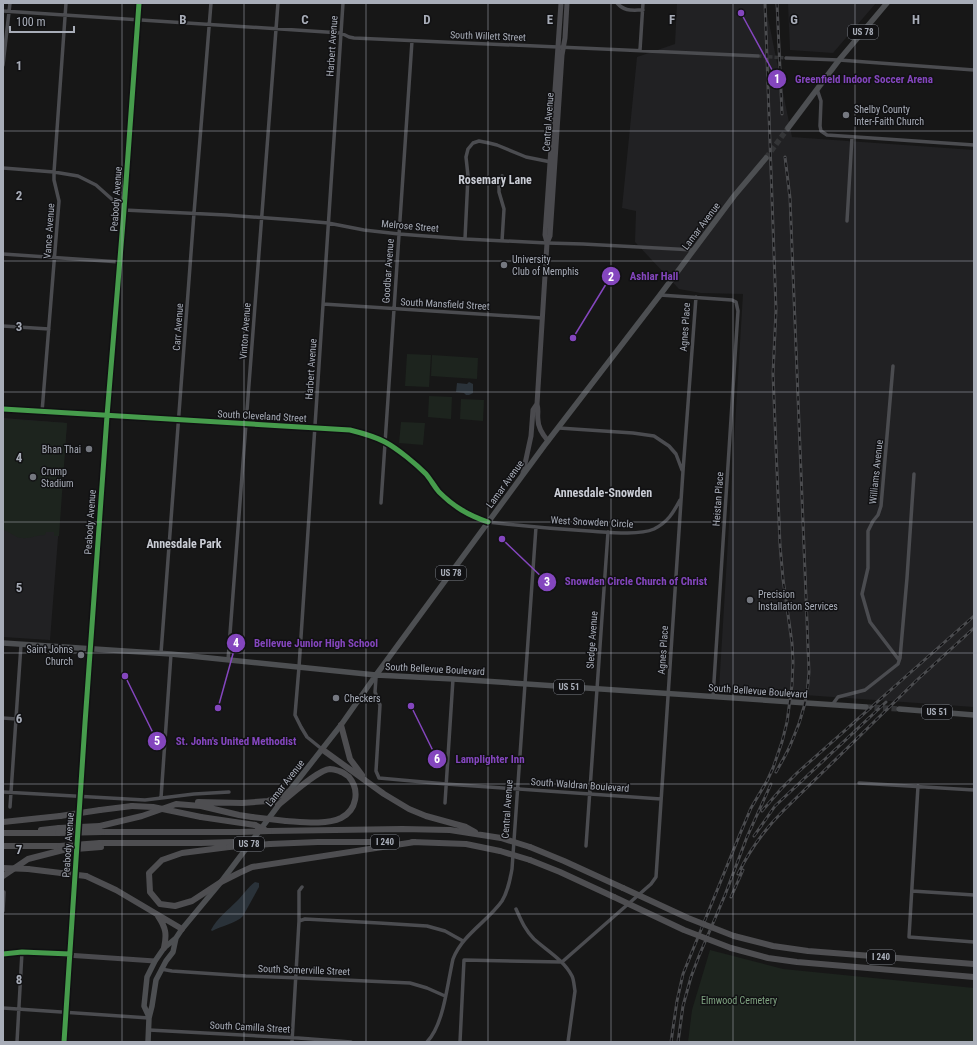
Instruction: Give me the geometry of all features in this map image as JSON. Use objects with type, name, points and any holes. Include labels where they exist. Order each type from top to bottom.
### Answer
[{"type":"highway","points":[[341,725],[350,759],[365,780]]},
{"type":"highway","points":[[323,750],[384,794],[409,809],[426,816],[466,827],[478,834]]},
{"type":"highway","points":[[176,804],[201,806],[252,817],[286,821],[324,822],[342,818],[348,813],[353,807],[356,793],[353,783],[344,772],[330,769],[318,774],[278,806]]},
{"type":"highway","points":[[101,829],[176,804],[195,802],[242,803],[268,801],[290,791]]},
{"type":"highway","points":[[3,822],[132,806],[154,807],[201,817],[255,825],[269,831]]},
{"type":"highway","name":"I 240","points":[[3,833],[101,829],[240,832],[402,829],[450,830],[501,838],[530,847],[688,918],[746,940],[808,951],[974,964]]},
{"type":"highway","name":"I 240","points":[[3,846],[61,848],[143,843],[231,845],[318,842],[415,842],[466,844],[500,851],[530,860],[560,872],[684,930],[731,948],[768,958],[797,962],[974,977]]},
{"type":"highway","points":[[231,845],[182,853],[162,860],[149,873],[150,892],[160,904],[175,906],[192,901],[221,882],[252,867],[415,842]]},
{"type":"highway","points":[[3,876],[28,859],[61,848]]},
{"type":"highway","points":[[3,868],[28,869],[86,876],[116,890],[182,929]]},
{"type":"highway","points":[[156,913],[166,931],[164,948]]},
{"type":"main road","name":"Peabody Avenue","points":[[64,1042],[107,416],[140,3]]},
{"type":"main road","name":"Central Avenue","points":[[548,441],[541,430],[538,421],[539,411],[537,404],[547,243],[545,235],[560,47],[561,3]]},
{"type":"main road","name":"Central Avenue","points":[[560,47],[565,38],[567,3]]},
{"type":"main road","name":"US 78","points":[[788,128],[839,60],[887,3]]},
{"type":"main road","name":"Lamar Avenue","points":[[176,938],[323,750],[522,474],[559,428],[734,196],[766,158]]},
{"type":"main road","name":"Central Avenue","points":[[522,474],[530,442],[533,410],[537,404]]},
{"type":"main road","name":"South Cleveland Street","points":[[3,409],[350,430],[360,432],[385,442],[407,457],[426,474],[438,491],[454,505],[472,517],[488,522]]},
{"type":"main road","name":"South Bellevue Boulevard","points":[[3,643],[161,653],[376,675],[866,707]]},
{"type":"main road","name":"US 51","points":[[900,710],[974,715]]},
{"type":"main road","name":"US 78","points":[[149,1018],[144,1006],[147,977],[164,948],[176,938]]},
{"type":"main road","name":"US 78","points":[[148,1042],[149,1018],[156,980],[161,969],[173,952],[176,938]]},
{"type":"main road","points":[[3,954],[22,952],[70,954],[155,961]]},
{"type":"street","points":[[3,65],[10,3]]},
{"type":"street","name":"Vance Avenue","points":[[42,412],[59,201],[54,180],[54,172],[66,3]]},
{"type":"street","name":"Carr Avenue","points":[[161,653],[211,3]]},
{"type":"street","name":"Vinton Avenue","points":[[228,660],[278,3]]},
{"type":"street","name":"Harbert Avenue","points":[[323,750],[307,736],[295,715],[342,3]]},
{"type":"street","points":[[617,3],[626,10],[643,10]]},
{"type":"street","points":[[640,50],[643,3]]},
{"type":"street","name":"South Willett Street","points":[[3,11],[341,33],[349,38],[758,56]]},
{"type":"street","name":"Goodbar Avenue","points":[[382,503],[412,41]]},
{"type":"street","points":[[786,58],[839,60],[974,70]]},
{"type":"street","points":[[817,89],[821,101],[821,131],[827,135],[974,145]]},
{"type":"street","points":[[847,221],[852,137]]},
{"type":"street","points":[[465,239],[468,176],[466,157],[468,149],[473,143],[479,141],[488,142],[526,156],[552,162]]},
{"type":"street","points":[[3,168],[54,172],[78,176],[96,185],[124,210]]},
{"type":"street","points":[[502,176],[499,184],[499,192],[504,209],[502,241]]},
{"type":"street","name":"Melrose Street","points":[[124,210],[194,213],[328,223],[364,230],[465,239],[694,250]]},
{"type":"street","points":[[3,254],[120,262]]},
{"type":"street","points":[[660,295],[696,297]]},
{"type":"street","name":"Heistan Place","points":[[696,297],[732,300],[736,302],[738,311],[713,697]]},
{"type":"street","name":"Agnes Place","points":[[562,962],[651,884],[656,877],[696,297]]},
{"type":"street","name":"South Mansfield Street","points":[[323,304],[542,318]]},
{"type":"street","points":[[3,326],[49,330]]},
{"type":"street","name":"Williams Avenue","points":[[893,366],[881,506],[878,515],[868,530],[868,568],[862,594],[870,622],[899,660]]},
{"type":"street","points":[[559,428],[633,433],[654,436],[669,446],[676,454],[683,470]]},
{"type":"street","points":[[832,705],[838,697],[865,690],[898,664],[907,581],[914,474]]},
{"type":"street","name":"West Snowden Circle","points":[[488,522],[608,532],[639,532],[653,529],[670,518],[681,498]]},
{"type":"street","name":"Central Avenue","points":[[427,1042],[438,1024],[446,996],[453,958],[463,941],[495,910],[503,900],[509,886],[512,869],[536,527]]},
{"type":"street","name":"Sledge Avenue","points":[[586,846],[608,532]]},
{"type":"street","points":[[10,807],[21,645]]},
{"type":"street","points":[[161,798],[171,654]]},
{"type":"street","name":"South Waldran Boulevard","points":[[376,675],[375,692],[380,705],[376,771],[379,778],[661,799]]},
{"type":"street","points":[[445,803],[453,679]]},
{"type":"street","points":[[3,718],[16,719]]},
{"type":"street","points":[[859,783],[974,790]]},
{"type":"street","points":[[918,786],[909,937],[974,942]]},
{"type":"street","points":[[3,792],[145,800],[194,794],[229,792]]},
{"type":"street","points":[[292,1040],[300,921],[299,891],[302,887]]},
{"type":"street","points":[[912,891],[974,895]]},
{"type":"street","points":[[3,911],[4,892]]},
{"type":"street","points":[[516,909],[522,923],[533,938],[562,962],[572,976],[575,991],[568,1042]]},
{"type":"street","points":[[300,921],[427,926],[445,932],[463,941]]},
{"type":"street","points":[[17,1042],[22,952]]},
{"type":"street","points":[[460,1042],[464,960],[562,962]]},
{"type":"street","name":"South Somerville Street","points":[[161,969],[172,972],[410,983],[446,996]]},
{"type":"street","points":[[3,1008],[149,1018]]},
{"type":"street","name":"South Camilla Street","points":[[149,1030],[292,1040],[351,1042]]},
{"type":"shaded area","points":[[677,3],[765,3],[792,137],[974,150],[974,707],[719,689],[743,294],[701,293],[679,289],[635,242],[636,211],[622,208],[637,57],[675,44]]},
{"type":"shaded area","points":[[788,3],[876,3],[833,53],[790,50]]},
{"type":"shaded area","points":[[469,382],[473,384],[473,393],[466,395],[464,393],[456,392],[457,383],[467,384]]},
{"type":"shaded area","points":[[3,418],[67,423],[50,640],[3,637]]},
{"type":"shaded area","points":[[255,882],[259,883],[259,887],[243,916],[237,921],[212,931],[213,926],[219,918]]},
{"type":"green space","points":[[407,354],[431,355],[429,387],[405,386]]},
{"type":"green space","points":[[432,355],[478,358],[477,379],[431,376]]},
{"type":"green space","points":[[429,396],[452,397],[451,419],[428,417]]},
{"type":"green space","points":[[461,399],[484,400],[483,421],[460,419]]},
{"type":"green space","name":"Crump Stadium","points":[[8,419],[67,423],[59,536],[54,536],[54,532],[46,532],[45,535],[21,538],[3,530],[3,420]]},
{"type":"green space","points":[[401,422],[425,423],[423,445],[399,443]]},
{"type":"green space","name":"Elmwood Cemetery","points":[[710,950],[783,969],[974,988],[974,1042],[688,1042],[692,1010]]},
{"type":"tunnel","points":[[758,56],[786,58]]},
{"type":"tunnel","points":[[766,158],[788,128]]},
{"type":"tunnel","points":[[866,707],[899,709]]},
{"type":"railway","points":[[671,1042],[677,1001],[683,974],[751,808],[773,768],[787,722],[792,685],[792,643],[780,545],[773,374],[776,310],[765,3]]},
{"type":"railway","points":[[777,3],[782,114]]},
{"type":"railway","points":[[776,772],[789,749],[799,724],[806,699],[809,672],[790,198],[785,157]]},
{"type":"railway","points":[[762,811],[797,773],[974,616]]},
{"type":"railway","points":[[738,874],[753,848],[777,817],[917,680],[974,628]]},
{"type":"railway","points":[[754,836],[775,806],[886,702]]},
{"type":"railway","points":[[678,1042],[683,1006],[691,977],[747,837],[771,784]]},
{"type":"railway","points":[[731,897],[743,870]]},
{"type":"cycle path","points":[[64,1042],[107,416],[139,3]]},
{"type":"cycle path","points":[[3,409],[350,430],[385,442],[412,461],[426,474],[439,492],[450,502],[468,513],[488,522]]},
{"type":"cycle path","points":[[3,954],[22,952],[70,954]]},
{"type":"place","name":"Greenfield Indoor Soccer Arena","points":[[741,13]]},
{"type":"place","name":"Shelby County Inter-Faith Church","points":[[846,115]]},
{"type":"place","name":"University Club of Memphis","points":[[504,265]]},
{"type":"place","name":"Ashlar Hall","points":[[573,338]]},
{"type":"place","name":"Bhan Thai","points":[[89,449]]},
{"type":"place","name":"Crump Stadium","points":[[33,477]]},
{"type":"place","name":"Snowden Circle Church of Christ","points":[[502,539]]},
{"type":"place","name":"Precision Installation Services","points":[[750,600]]},
{"type":"place","name":"Saint Johns Church","points":[[81,655]]},
{"type":"place","name":"St. John's United Methodist","points":[[125,676]]},
{"type":"place","name":"Checkers","points":[[336,698]]},
{"type":"place","name":"Lamplighter Inn","points":[[411,706]]},
{"type":"place","name":"Bellevue Junior High School","points":[[218,708]]},
{"type":"district","name":"Rosemary Lane","points":[[495,180]]},
{"type":"district","name":"Annesdale-Snowden","points":[[603,493]]},
{"type":"district","name":"Annesdale Park","points":[[184,544]]}]
